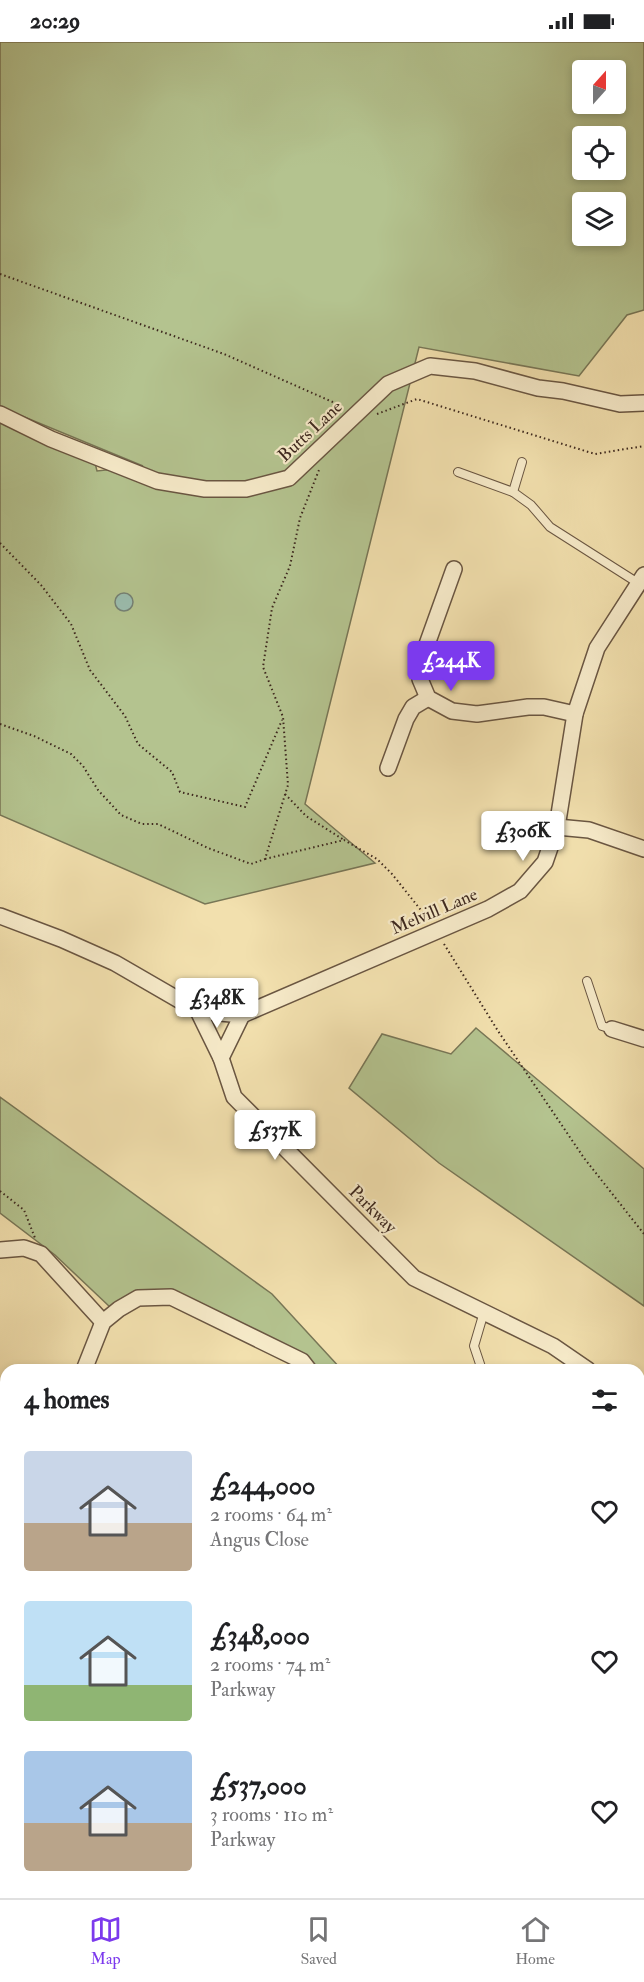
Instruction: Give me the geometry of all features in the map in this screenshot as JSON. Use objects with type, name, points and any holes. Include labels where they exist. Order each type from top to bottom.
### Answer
[{"type":"street","name":"Butts Lane","points":[[0,414],[51,439],[157,481],[204,489],[246,489],[289,478],[388,384],[430,366],[475,371],[537,388],[563,391],[620,404],[644,403]]},
{"type":"street","points":[[454,569],[421,661],[420,679],[428,698],[452,711],[477,714],[528,707],[544,707],[575,714]]},
{"type":"street","name":"Melvill Lane","points":[[242,1015],[488,909],[520,891],[545,862],[557,827],[575,714],[597,648],[641,579]]},
{"type":"street","points":[[387,768],[413,707],[428,698]]},
{"type":"street","points":[[557,827],[589,830],[644,849]]},
{"type":"street","points":[[0,915],[115,963],[198,1011],[242,1015],[221,1058]]},
{"type":"street","name":"Parkway","points":[[198,1011],[221,1058],[234,1096],[414,1278],[554,1346],[580,1364]]},
{"type":"street","points":[[612,1029],[644,1039]]},
{"type":"street","points":[[0,1250],[24,1248],[41,1254],[103,1322]]},
{"type":"street","points":[[86,1364],[103,1322],[119,1309],[138,1298],[171,1297],[304,1364]]},
{"type":"lane","points":[[513,492],[522,462]]},
{"type":"lane","points":[[458,472],[513,492],[531,505],[550,526],[641,579]]},
{"type":"lane","points":[[586,981],[602,1026],[612,1029]]},
{"type":"lane","points":[[480,1364],[474,1346],[484,1312]]},
{"type":"path","points":[[0,274],[224,354],[336,404]]},
{"type":"path","points":[[369,417],[417,399],[595,454],[644,446]]},
{"type":"path","points":[[265,859],[288,785],[283,717],[263,668],[272,608],[290,566],[300,518],[322,465]]},
{"type":"path","points":[[0,543],[41,585],[71,624],[90,670],[125,716],[138,744],[172,772],[180,792],[245,807],[283,717]]},
{"type":"path","points":[[0,724],[34,736],[71,754],[83,766],[98,790],[121,815],[142,824],[158,824],[208,848],[251,864],[344,840]]},
{"type":"path","points":[[284,793],[306,816],[377,859],[392,874],[436,931],[498,1032],[584,1158],[644,1234]]},
{"type":"path","points":[[0,1191],[24,1210],[41,1254]]},
{"type":"green space","points":[[0,42],[644,42],[644,310],[627,315],[579,376],[419,347],[305,804],[375,863],[205,904],[0,815],[0,409],[95,463],[97,471],[143,466],[0,407]]},
{"type":"green space","points":[[476,1028],[644,1169],[644,1306],[439,1163],[349,1088],[382,1034],[451,1054]]},
{"type":"green space","points":[[0,1097],[272,1294],[336,1364],[304,1364],[156,1296],[111,1308],[55,1255],[0,1213]]},
{"type":"shaded area","points":[[124,593],[132,598],[133,602],[128,610],[124,611],[116,606],[115,602],[120,594]]}]
